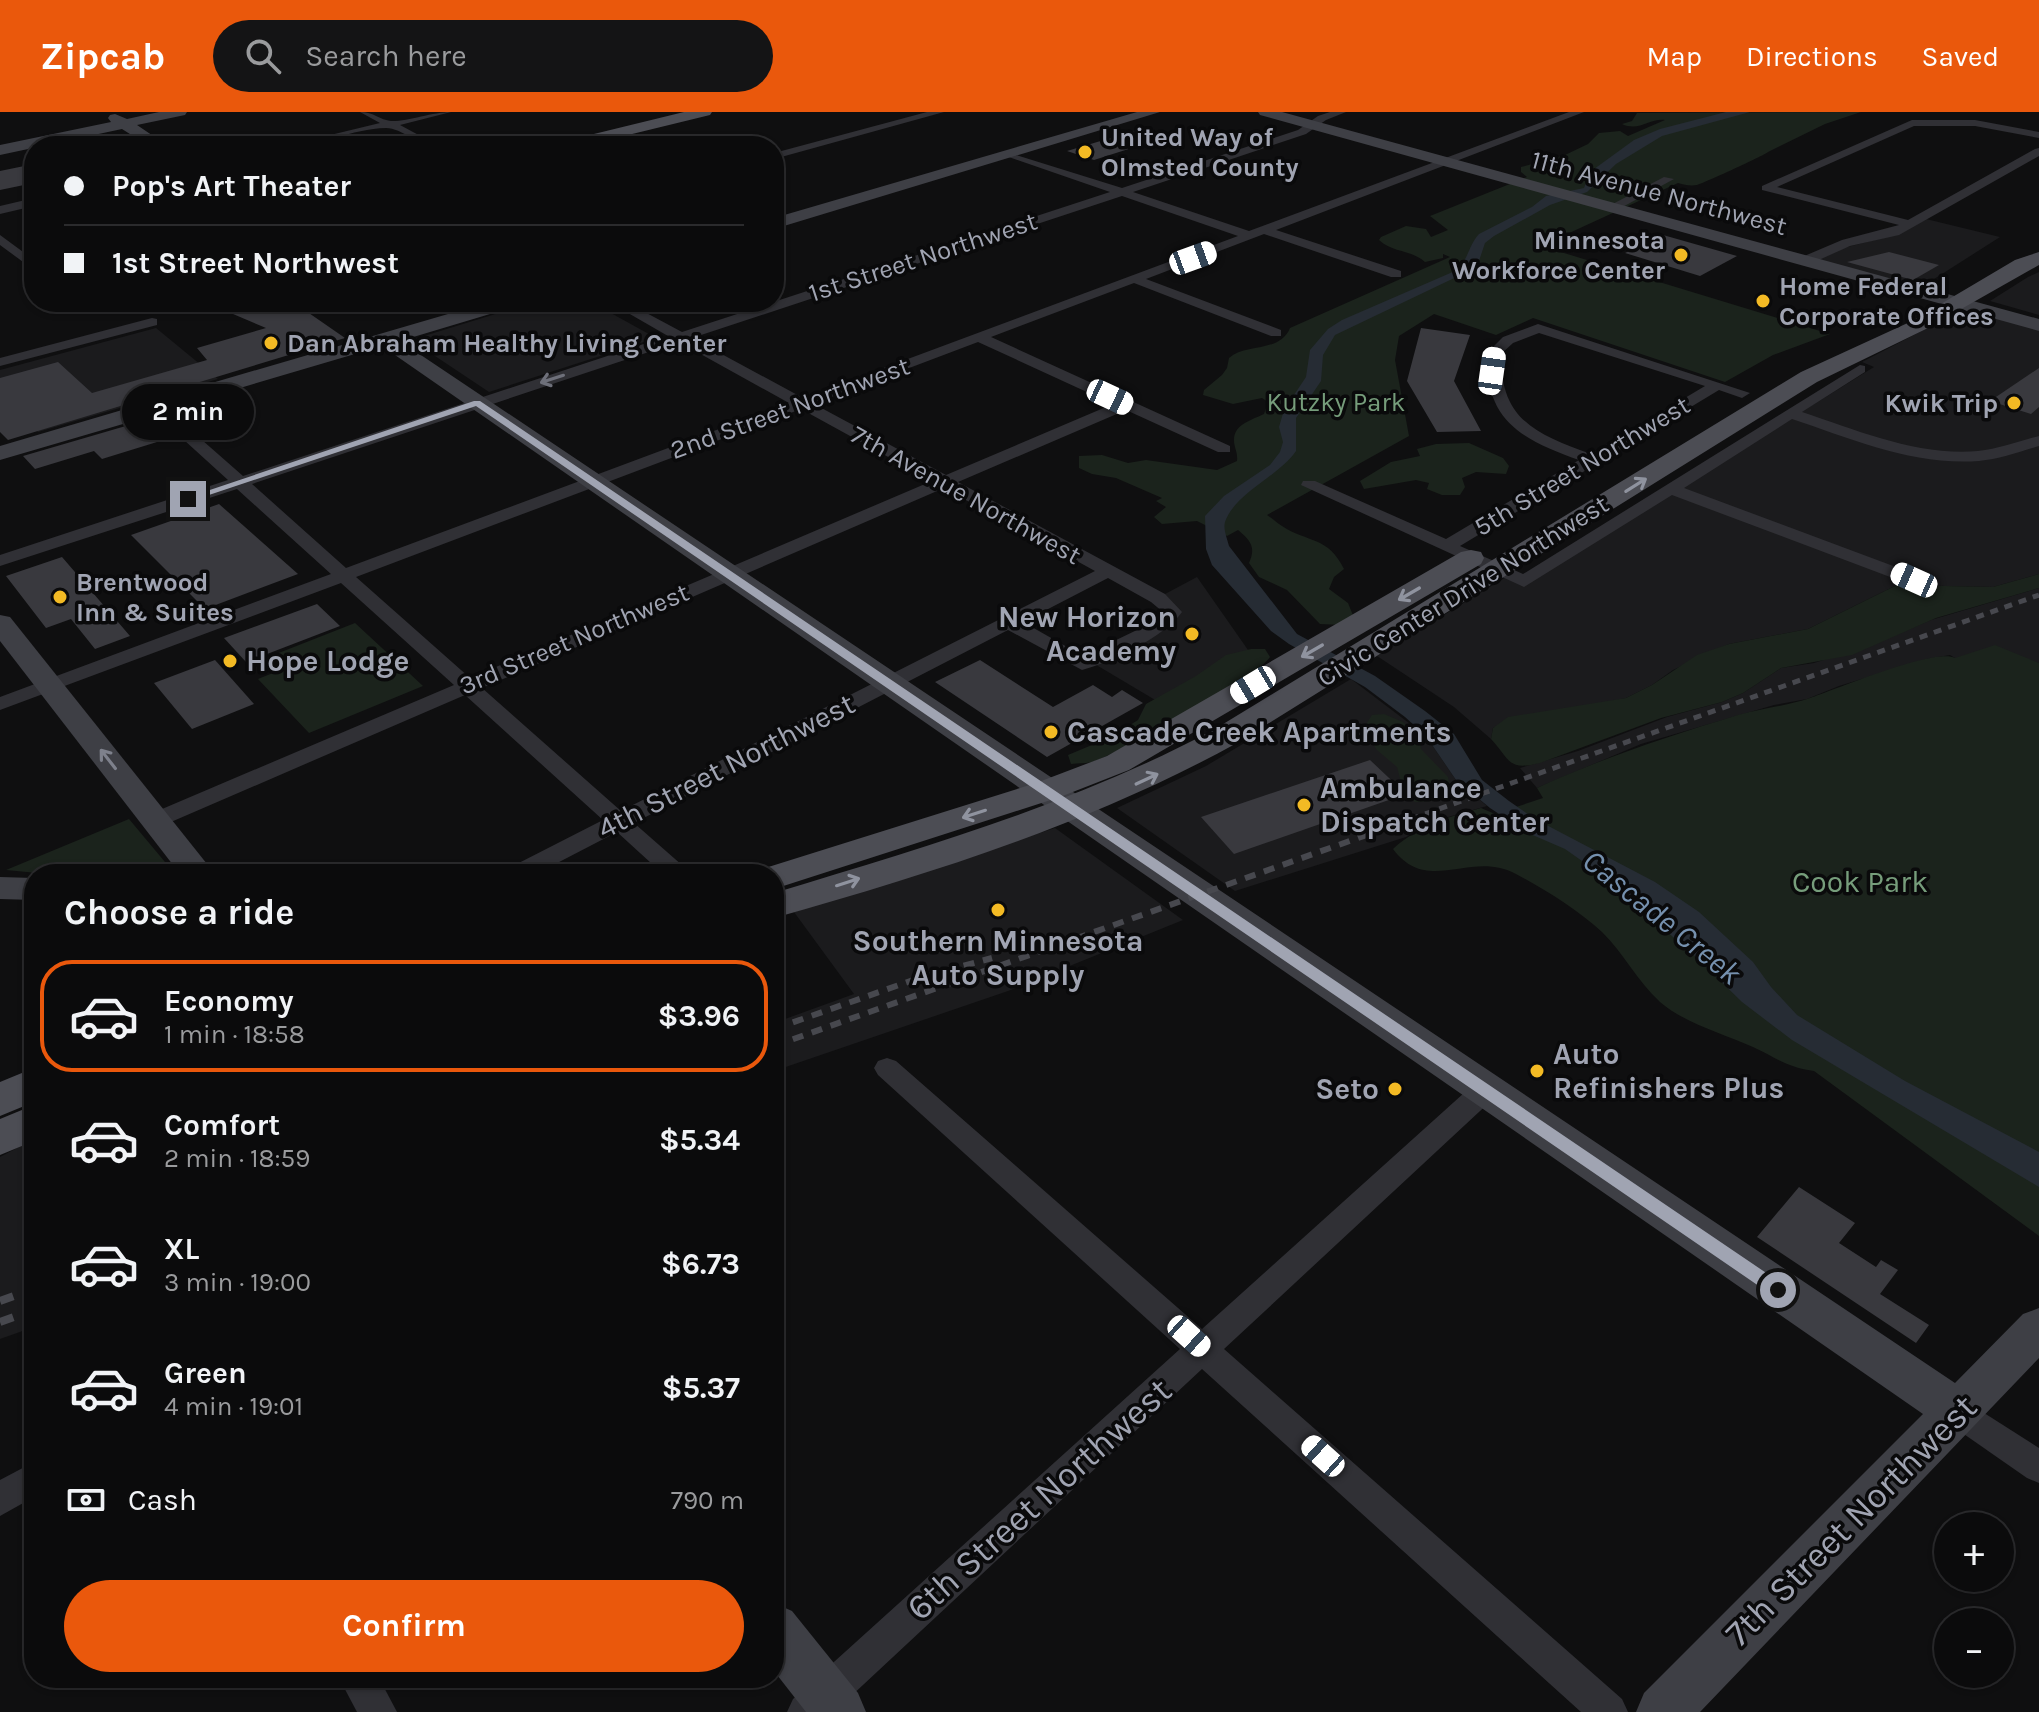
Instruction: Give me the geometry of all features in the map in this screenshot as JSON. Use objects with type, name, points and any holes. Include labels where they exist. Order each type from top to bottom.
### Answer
[{"type":"main road","points":[[604,136],[704,112]]},
{"type":"main road","points":[[624,136],[723,112]]},
{"type":"main road","name":"Civic Center Drive Northwest","points":[[784,874],[1061,800],[1179,763],[1375,645],[1511,575],[1809,377],[1895,337],[1954,292],[2039,258]]},
{"type":"main road","name":"Civic Center Drive Northwest","points":[[784,902],[1061,800],[1346,631],[1459,552],[1797,361],[1929,295],[1954,292]]},
{"type":"main road","points":[[0,1100],[24,1089]]},
{"type":"main road","points":[[0,1138],[24,1127]]},
{"type":"street","points":[[52,136],[113,121],[180,112]]},
{"type":"street","points":[[365,112],[414,136]]},
{"type":"street","points":[[335,136],[446,112]]},
{"type":"street","points":[[784,153],[939,112]]},
{"type":"street","points":[[784,221],[1153,112]]},
{"type":"street","name":"11th Avenue Northwest","points":[[1265,112],[1929,295]]},
{"type":"street","name":"1st Street Northwest","points":[[784,303],[1302,132],[1341,112]]},
{"type":"street","name":"2nd Street Northwest","points":[[0,704],[1579,112]]},
{"type":"street","points":[[113,121],[141,136]]},
{"type":"street","points":[[1910,224],[1766,188],[1902,125],[1925,122],[1989,125],[2039,135]]},
{"type":"street","points":[[0,149],[24,143]]},
{"type":"street","points":[[1807,260],[1827,250],[1895,232],[2039,151]]},
{"type":"street","points":[[1010,154],[1251,236]]},
{"type":"street","points":[[1613,207],[1668,179]]},
{"type":"street","points":[[0,210],[24,204]]},
{"type":"street","points":[[1267,231],[1396,274]]},
{"type":"street","points":[[0,239],[24,258]]},
{"type":"street","points":[[1135,279],[1276,333]]},
{"type":"street","points":[[1954,292],[2039,325]]},
{"type":"street","points":[[213,390],[476,312]]},
{"type":"street","name":"7th Avenue Northwest","points":[[634,312],[1168,605],[1173,612],[1171,618],[1082,664],[1008,622]]},
{"type":"street","name":"1st Street Northwest","points":[[0,561],[755,312]]},
{"type":"street","points":[[0,362],[152,322]]},
{"type":"street","points":[[1593,460],[1524,432],[1510,416],[1496,393],[1492,371],[1494,353],[1508,340],[1538,328],[1742,393]]},
{"type":"street","points":[[979,337],[1224,449]]},
{"type":"street","points":[[384,339],[2039,1467]]},
{"type":"street","points":[[1309,485],[1511,575],[1672,489],[1860,369]]},
{"type":"street","name":"5th Street Northwest","points":[[1459,552],[1593,460],[1717,385]]},
{"type":"street","name":"3rd Street Northwest","points":[[156,820],[1126,404]]},
{"type":"street","points":[[0,453],[156,407],[666,864]]},
{"type":"street","points":[[1792,414],[1887,445],[1936,455],[1979,456],[2039,441]]},
{"type":"street","points":[[1672,489],[1914,580]]},
{"type":"street","name":"4th Street Northwest","points":[[536,864],[1106,572]]},
{"type":"street","points":[[0,623],[190,864]]},
{"type":"street","points":[[887,1068],[1609,1712]]},
{"type":"street","name":"6th Street Northwest","points":[[823,1706],[1484,1091]]},
{"type":"street","name":"7th Street Northwest","points":[[1663,1712],[2039,1328]]},
{"type":"street","points":[[0,1499],[24,1484]]},
{"type":"street","points":[[784,1645],[823,1706]]},
{"type":"street","points":[[364,1688],[378,1712]]},
{"type":"shaded area","points":[[1926,219],[2000,237],[1920,288],[1814,259],[1828,252],[1898,234]]},
{"type":"shaded area","points":[[2039,272],[2039,315],[1990,301],[2028,277]]},
{"type":"shaded area","points":[[1960,311],[1975,312],[2039,330],[2039,574],[1993,587],[1897,585],[1808,629],[1729,644],[1673,670],[1626,698],[1493,728],[1491,739],[1454,707],[1377,656],[1506,577],[1524,584],[1874,367],[1862,362]]},
{"type":"shaded area","points":[[502,312],[609,312],[656,338],[489,392],[411,340]]},
{"type":"shaded area","points":[[156,328],[218,379],[38,432],[0,393],[0,370]]},
{"type":"shaded area","name":"New Horizon Academy","points":[[1197,577],[1248,650],[1167,707],[1093,663],[1177,617],[1152,601]]},
{"type":"shaded area","points":[[2039,588],[2039,663],[1955,658],[1950,655],[1927,659],[1807,699],[1774,705],[1641,744],[1537,788],[1520,768],[1578,751],[1667,717],[1722,702],[1743,693],[1781,668],[1814,663],[1879,642],[1931,620]]},
{"type":"shaded area","points":[[1351,679],[1426,736],[1456,780],[1487,806],[1441,819],[1406,837],[1235,891],[1117,808],[1206,766]]},
{"type":"shaded area","points":[[1055,828],[1183,920],[1008,991],[784,1068],[784,1019],[854,994],[794,912]]},
{"type":"shaded area","points":[[24,1144],[24,1331],[0,1339],[0,1157]]},
{"type":"green space","name":"Kutzky Park","points":[[1861,112],[1825,124],[1697,185],[1678,183],[1541,246],[1830,334],[1773,355],[1725,382],[1533,318],[1496,335],[1434,314],[1399,336],[1395,360],[1409,436],[1267,515],[1291,531],[1324,545],[1338,558],[1344,569],[1334,577],[1329,589],[1348,603],[1354,618],[1342,625],[1320,624],[1287,590],[1259,577],[1249,563],[1251,545],[1238,530],[1227,536],[1197,521],[1162,524],[1154,517],[1166,507],[1156,501],[1162,498],[1116,478],[1092,474],[1079,468],[1079,456],[1102,455],[1128,463],[1146,460],[1217,470],[1237,461],[1234,440],[1237,430],[1244,423],[1264,414],[1268,402],[1262,398],[1233,404],[1203,395],[1204,390],[1227,368],[1229,358],[1244,350],[1271,345],[1285,336],[1290,328],[1450,257],[1443,254],[1443,258],[1425,262],[1384,244],[1379,240],[1381,237],[1406,226],[1426,229],[1431,237],[1448,230],[1430,216],[1527,177],[1521,172],[1521,167],[1565,155],[1588,144],[1599,133],[1620,131],[1628,136],[1665,120],[1639,126],[1622,124],[1632,121],[1637,113]]},
{"type":"green space","points":[[1469,443],[1503,458],[1509,466],[1506,474],[1476,472],[1462,478],[1465,487],[1460,495],[1442,495],[1427,489],[1429,483],[1416,480],[1364,489],[1360,481],[1391,462],[1420,456],[1417,449],[1436,444]]},
{"type":"green space","points":[[2039,574],[2039,588],[1936,618],[1852,655],[1781,668],[1743,693],[1722,702],[1661,718],[1540,763],[1516,765],[1491,739],[1493,728],[1508,717],[1626,698],[1697,655],[1729,644],[1808,629],[1897,585],[1993,587]]},
{"type":"green space","points":[[355,623],[423,686],[309,733],[258,679],[283,669],[271,656]]},
{"type":"green space","name":"Cook Park","points":[[1995,645],[2039,663],[2039,1236],[1814,1071],[1788,1065],[1670,1010],[1652,994],[1602,932],[1538,886],[1499,868],[1421,869],[1406,863],[1393,849],[1423,828],[1445,819],[1481,808],[1495,814],[1543,798],[1537,788],[1661,739],[1738,715],[1801,701],[1928,658],[1955,658]]},
{"type":"green space","points":[[1265,649],[1270,657],[1241,681],[1160,729],[1110,754],[1092,762],[1071,764],[1068,755],[1111,737],[1138,720],[1146,704],[1226,655]]},
{"type":"green space","points":[[1384,714],[1403,722],[1419,738],[1421,749],[1448,777],[1451,792],[1431,801],[1415,802],[1404,793],[1397,767],[1377,750],[1363,729],[1372,715]]},
{"type":"green space","points":[[129,819],[167,864],[24,864],[24,872],[6,870]]},
{"type":"water","name":"Cascade Creek","points":[[1726,112],[1750,112],[1662,136],[1616,164],[1587,192],[1550,205],[1494,236],[1485,243],[1478,264],[1471,270],[1335,335],[1323,355],[1321,381],[1296,418],[1296,451],[1230,512],[1225,522],[1229,546],[1297,634],[1375,676],[1425,711],[1454,734],[1482,780],[1509,801],[1535,819],[1655,882],[1699,912],[1753,962],[1797,1015],[1905,1081],[2039,1152],[2039,1187],[1792,1040],[1742,1002],[1696,957],[1602,875],[1565,849],[1528,833],[1456,780],[1426,736],[1405,717],[1365,687],[1271,631],[1212,565],[1206,549],[1205,516],[1224,496],[1270,465],[1280,452],[1283,442],[1279,427],[1284,410],[1306,377],[1310,350],[1328,329],[1455,271],[1479,234],[1532,207],[1546,196],[1584,188],[1590,172],[1634,140],[1660,129]]},
{"type":"building","name":"United Way of Olmsted County","points":[[1134,131],[1138,146],[1094,160],[1067,151]]},
{"type":"building","points":[[24,166],[24,185],[0,190],[0,171]]},
{"type":"building","name":"Minnesota Workforce Center","points":[[1663,235],[1737,256],[1700,276],[1625,253]]},
{"type":"building","points":[[1889,252],[1939,265],[1913,280],[1847,262]]},
{"type":"building","points":[[228,312],[307,312],[345,338],[8,440],[0,432],[0,378],[58,362],[92,393],[207,360],[197,348],[266,328]]},
{"type":"building","points":[[1421,328],[1470,335],[1454,381],[1481,431],[1437,432],[1407,381]]},
{"type":"building","points":[[2039,368],[2039,407],[2031,414],[1990,401]]},
{"type":"building","points":[[136,423],[157,442],[102,459],[94,451],[35,469],[23,456]]},
{"type":"building","points":[[219,504],[298,574],[205,609],[131,535]]},
{"type":"building","name":"Brentwood Inn & Suites","points":[[62,557],[130,636],[95,649],[71,619],[46,628],[6,576]]},
{"type":"building","points":[[317,604],[340,626],[246,662],[224,638]]},
{"type":"building","points":[[215,660],[254,704],[192,729],[154,683]]},
{"type":"building","name":"Cascade Creek Apartments","points":[[980,660],[1053,707],[1093,685],[1112,697],[1122,690],[1143,703],[1047,757],[935,682]]},
{"type":"building","name":"Ambulance Dispatch Center","points":[[1370,760],[1406,794],[1234,854],[1201,817]]},
{"type":"building","points":[[1799,1187],[1855,1223],[1839,1243],[1876,1267],[1881,1260],[1898,1270],[1880,1294],[1929,1325],[1916,1343],[1757,1237]]},
{"type":"railway","points":[[1397,824],[2039,595]]},
{"type":"railway","points":[[784,1042],[1403,822]]},
{"type":"railway","points":[[784,1025],[919,978],[992,958]]},
{"type":"railway","points":[[0,1301],[24,1293]]},
{"type":"railway","points":[[0,1322],[24,1314]]},
{"type":"place","name":"United Way of Olmsted County","points":[[1085,152]]},
{"type":"place","name":"Minnesota Workforce Center","points":[[1681,255]]},
{"type":"place","name":"Home Federal Corporate Offices","points":[[1763,301]]},
{"type":"place","name":"Dan Abraham Healthy Living Center","points":[[271,343]]},
{"type":"place","name":"Kwik Trip","points":[[2014,403]]},
{"type":"place","name":"Brentwood Inn & Suites","points":[[60,597]]},
{"type":"place","name":"New Horizon Academy","points":[[1192,634]]},
{"type":"place","name":"Hope Lodge","points":[[230,661]]},
{"type":"place","name":"Cascade Creek Apartments","points":[[1051,732]]},
{"type":"place","name":"Ambulance Dispatch Center","points":[[1304,805]]},
{"type":"place","name":"Southern Minnesota Auto Supply","points":[[998,910]]},
{"type":"place","name":"Auto Refinishers Plus","points":[[1537,1071]]},
{"type":"place","name":"Seto","points":[[1395,1089]]},
{"type":"route","points":[[188,499],[477,403],[1778,1290]]}]
